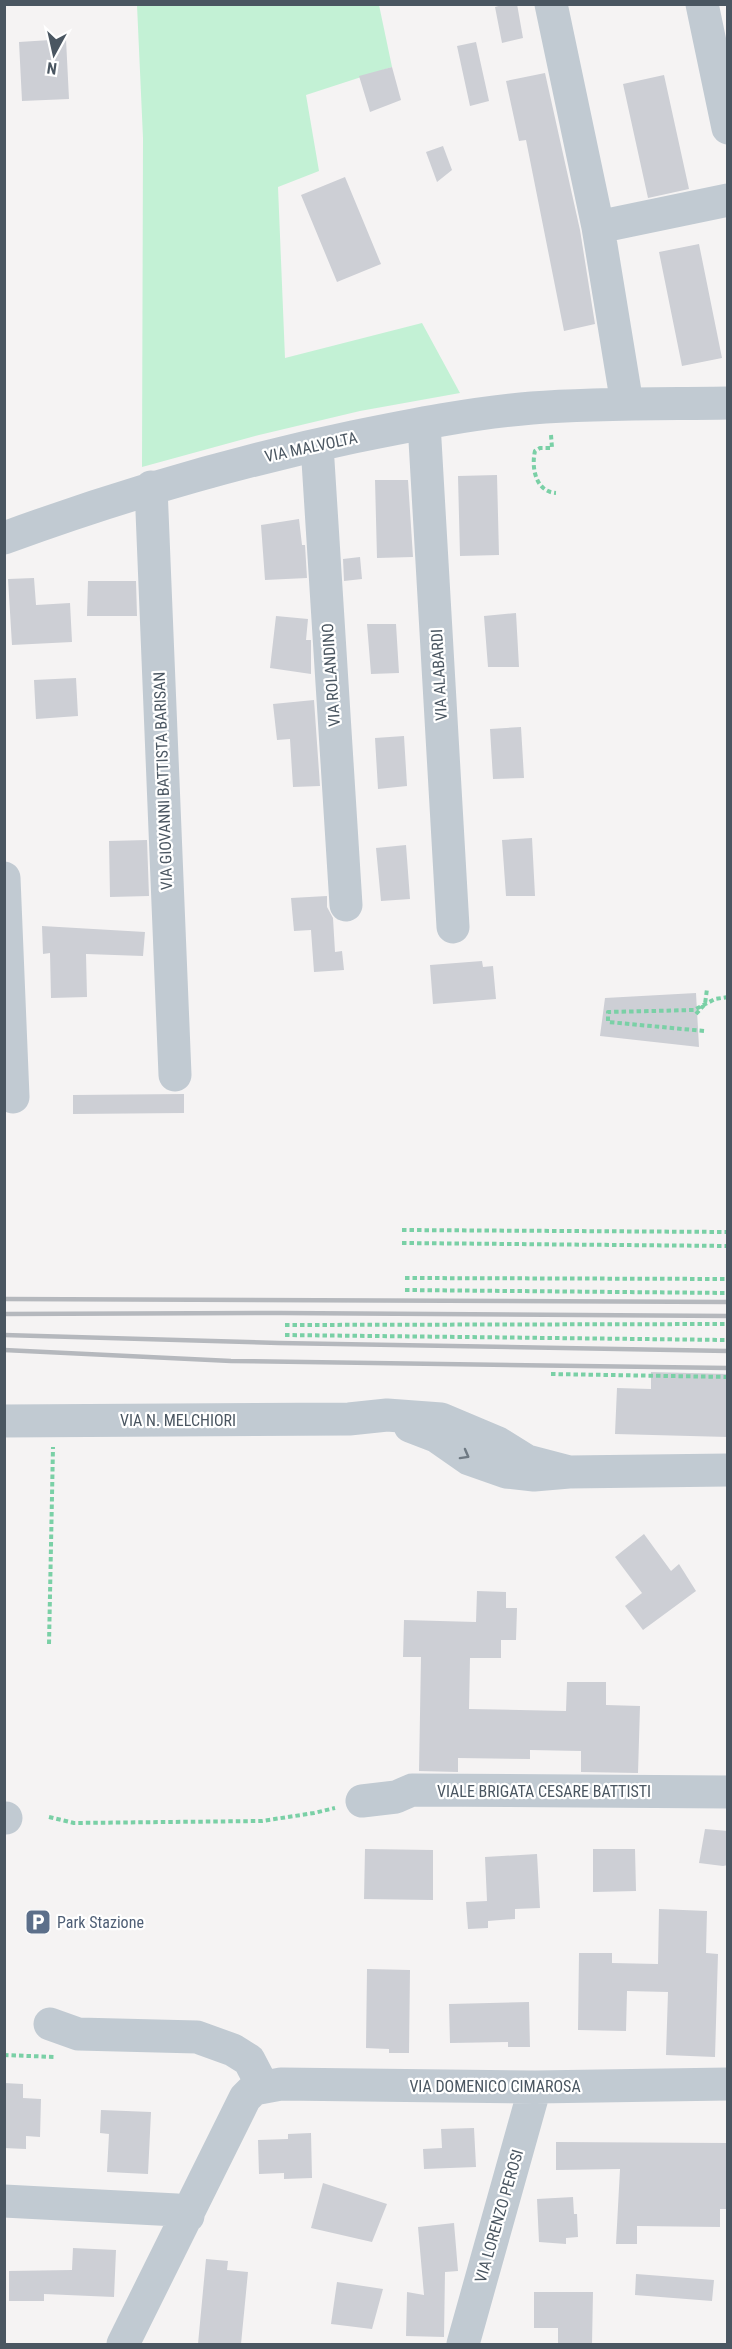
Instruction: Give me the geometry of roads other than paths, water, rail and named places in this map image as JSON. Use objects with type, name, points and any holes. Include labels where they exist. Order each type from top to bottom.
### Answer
[{"type":"street","points":[[551,4],[598,227],[627,404]]},
{"type":"street","points":[[702,4],[728,128]]},
{"type":"street","points":[[598,227],[728,200]]},
{"type":"street","name":"VIA MALVOLTA","points":[[4,538],[151,487],[243,462],[424,423],[549,407],[728,403]]},
{"type":"street","name":"VIA ALABARDI","points":[[424,423],[453,927]]},
{"type":"street","name":"VIA ROLANDINO","points":[[317,445],[345,905]]},
{"type":"street","name":"VIA GIOVANNI BATTISTA BARISAN","points":[[151,487],[175,1075]]},
{"type":"street","points":[[4,878],[13,1097]]},
{"type":"street","name":"VIA N. MELCHIORI","points":[[4,1420],[351,1419],[404,1424],[436,1436],[469,1459],[506,1472],[534,1475],[569,1472],[728,1470]]},
{"type":"street","name":"VIALE BRIGATA CESARE BATTISTI","points":[[362,1801],[396,1797],[412,1790],[728,1792]]},
{"type":"street","points":[[50,2024],[78,2034],[197,2037],[233,2050],[249,2060],[263,2086],[254,2089],[245,2098],[123,2344]]},
{"type":"street","name":"VIA DOMENICO CIMAROSA","points":[[263,2086],[287,2084],[535,2087],[728,2084]]},
{"type":"street","name":"VIA LORENZO PEROSI","points":[[463,2344],[535,2087]]},
{"type":"street","points":[[4,2201],[177,2210],[188,2216]]},
{"type":"railway","points":[[4,1299],[728,1302]]},
{"type":"railway","points":[[4,1314],[728,1316]]},
{"type":"railway","points":[[4,1335],[279,1343],[728,1351]]},
{"type":"railway","points":[[4,1350],[231,1361],[728,1368]]},
{"type":"place","name":"Park Stazione","points":[[38,1922]]}]
